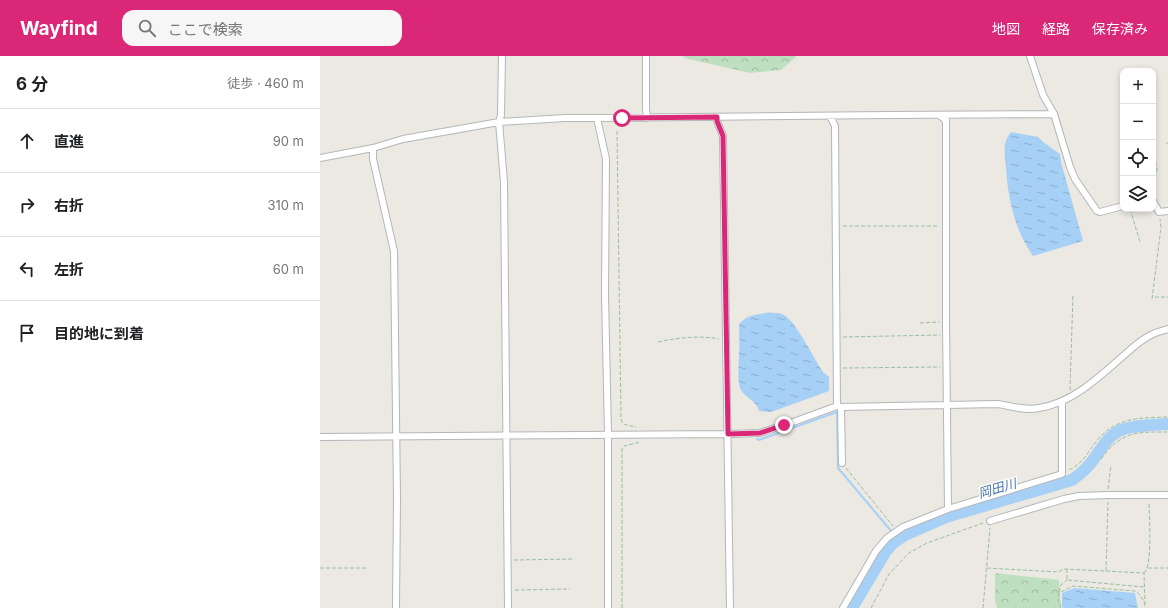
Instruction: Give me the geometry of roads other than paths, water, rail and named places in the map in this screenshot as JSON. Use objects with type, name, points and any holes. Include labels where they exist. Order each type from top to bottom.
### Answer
[{"type":"street","points":[[502,56],[501,115],[499,122],[504,182],[508,608]]},
{"type":"street","points":[[646,56],[647,118]]},
{"type":"street","points":[[1030,56],[1043,95],[1054,114],[1075,179],[1097,211],[1100,212],[1120,207]]},
{"type":"street","points":[[320,158],[373,148],[404,139],[499,122],[565,118],[1054,114]]},
{"type":"street","points":[[939,115],[946,120],[948,509]]},
{"type":"street","points":[[830,116],[835,126],[836,368],[842,463]]},
{"type":"street","points":[[717,117],[717,121],[723,136],[730,608]]},
{"type":"street","points":[[597,118],[606,159],[605,294],[608,435],[608,608]]},
{"type":"street","points":[[373,148],[373,159],[394,251],[396,608]]},
{"type":"street","points":[[1156,204],[1159,212],[1168,211]]},
{"type":"street","points":[[320,437],[760,433],[839,406],[997,404],[1028,409],[1041,408],[1072,396],[1103,374],[1141,340],[1150,335],[1168,329]]},
{"type":"street","points":[[843,608],[876,551],[887,538],[903,527],[948,509],[1062,474],[1062,401]]},
{"type":"street","points":[[990,521],[1064,499],[1108,495],[1168,495]]},
{"type":"water","points":[[1011,132],[1038,137],[1060,154],[1083,241],[1033,256],[1021,236],[1011,203],[1007,180],[1005,145]]},
{"type":"water","points":[[765,313],[782,314],[794,325],[823,372],[829,377],[829,391],[771,412],[759,411],[756,404],[744,394],[740,388],[738,375],[739,325],[747,317]]},
{"type":"water","points":[[1074,588],[1135,593],[1138,608],[1062,607],[1062,593]]},
{"type":"waterway","points":[[757,439],[759,440],[837,412],[838,468],[898,539]]},
{"type":"waterway","name":"岡田川","points":[[852,608],[886,551],[893,543],[905,535],[946,517],[1072,480],[1088,466],[1109,439],[1118,431],[1146,425],[1168,424]]}]
